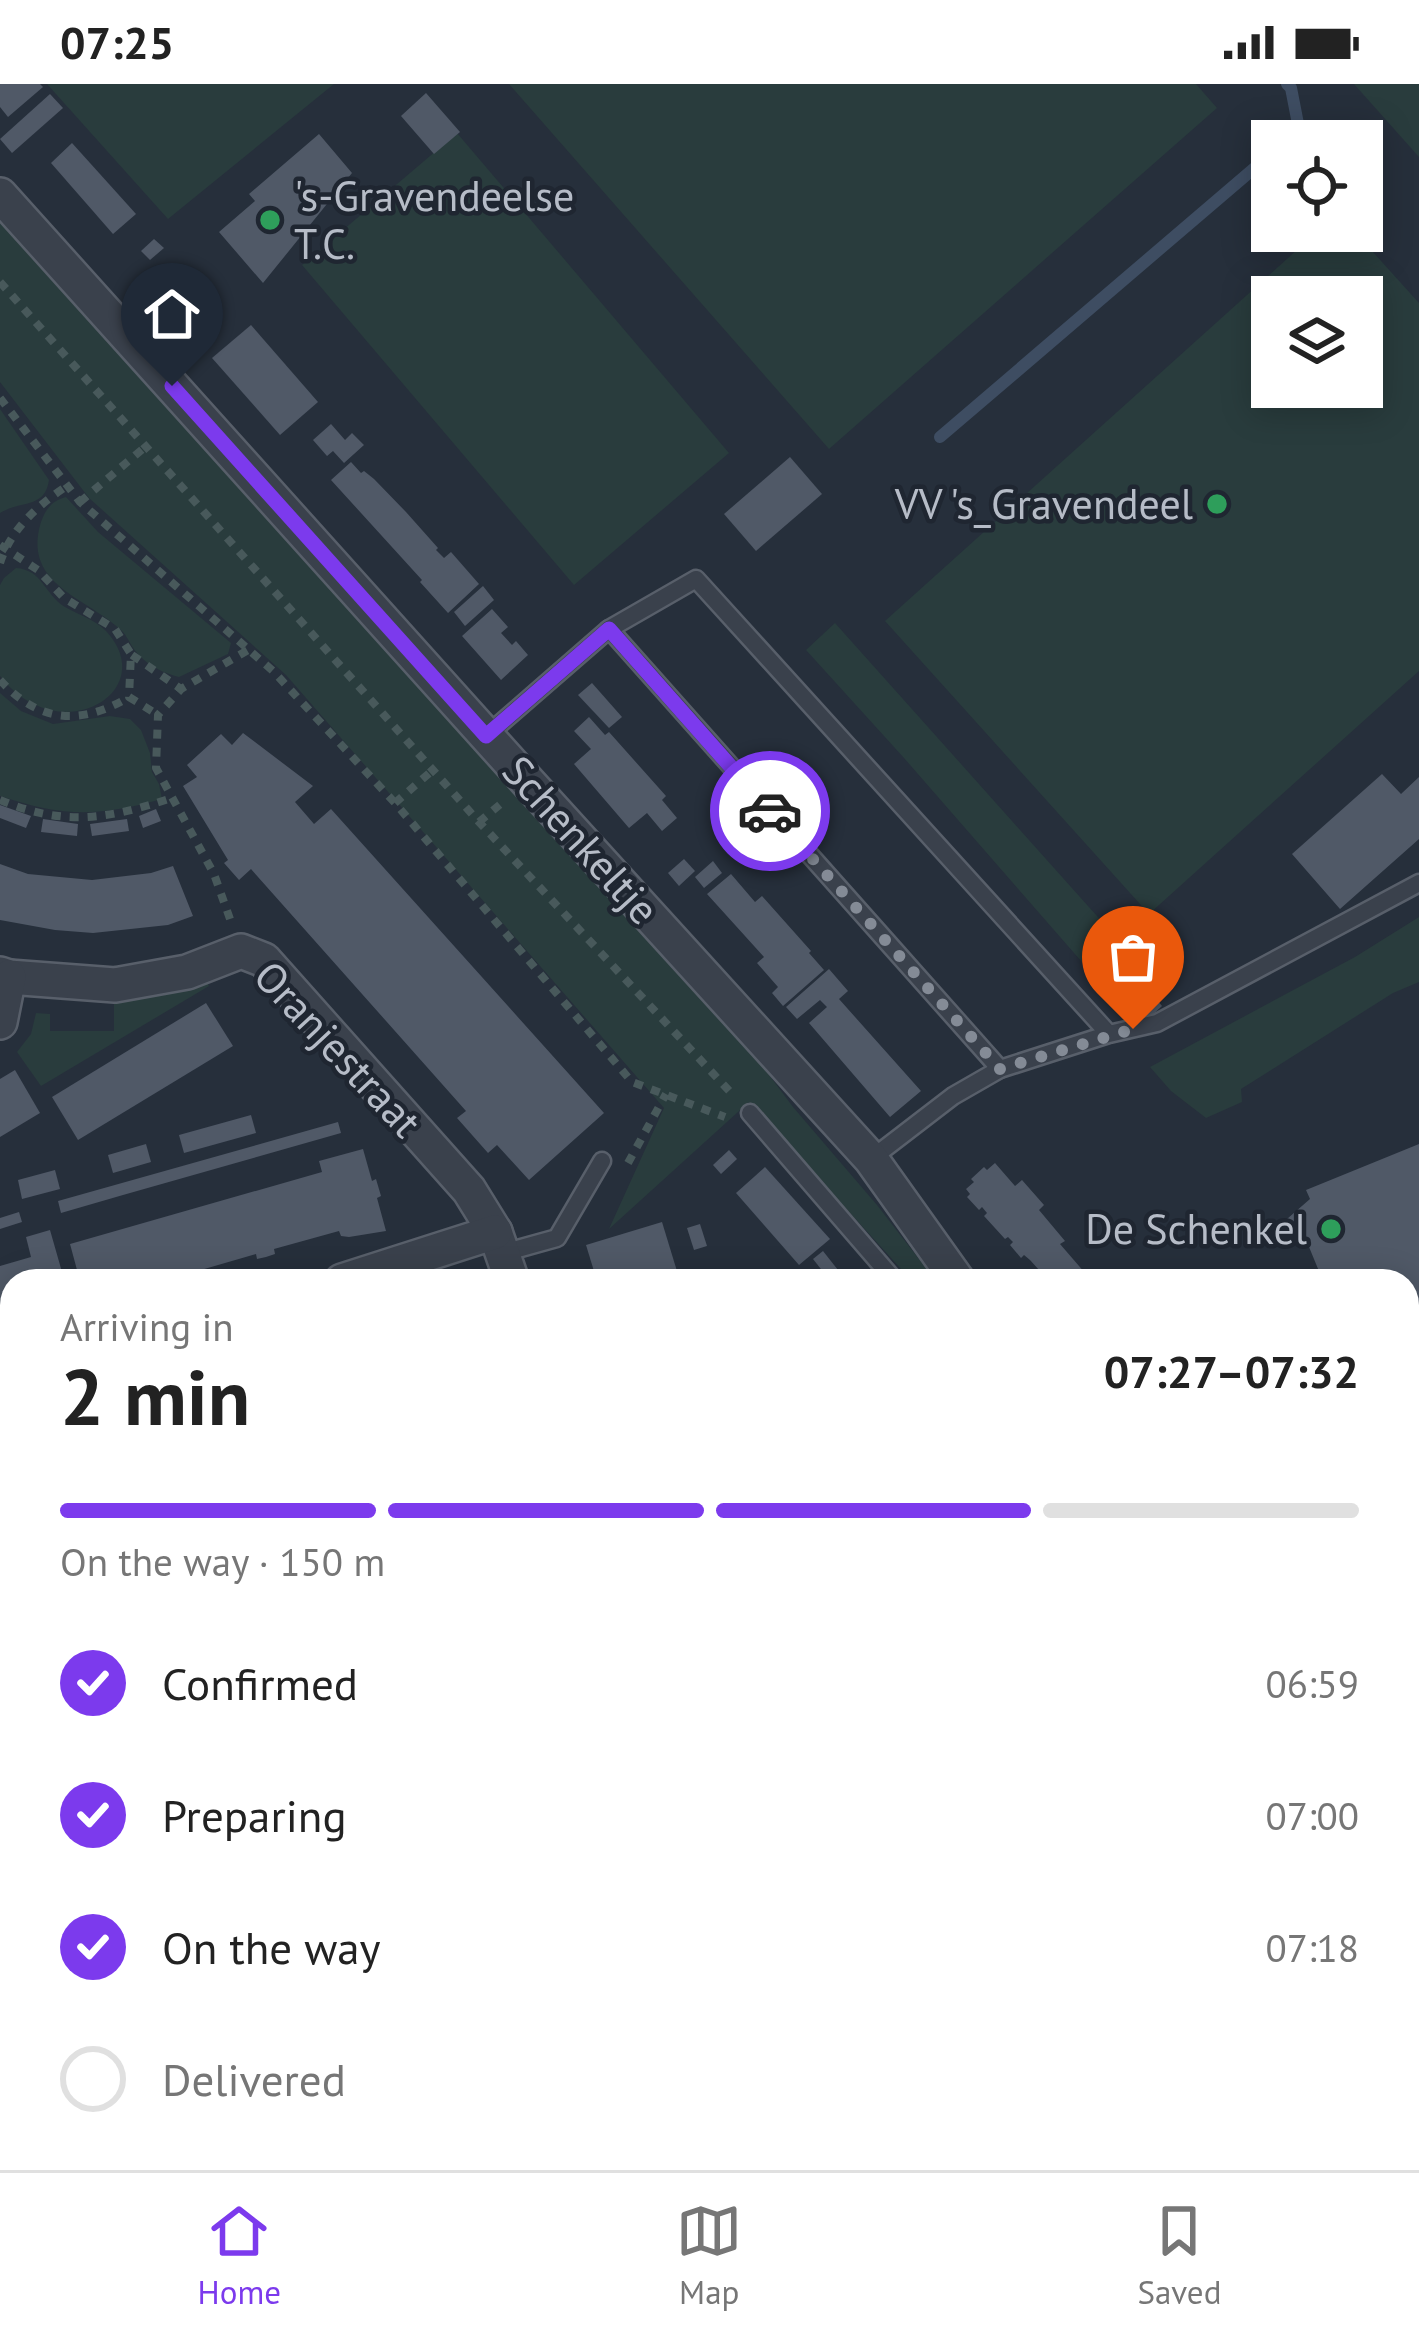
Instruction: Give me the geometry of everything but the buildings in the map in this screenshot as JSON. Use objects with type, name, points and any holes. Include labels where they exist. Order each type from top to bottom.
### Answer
[{"type":"street","name":"Schenkeltje","points":[[0,195],[871,1159],[949,1269]]},
{"type":"street","name":"Oranjestraat","points":[[4,975],[115,985],[187,972],[241,951],[264,960],[469,1190],[503,1255]]},
{"type":"street","points":[[0,1022],[4,975]]},
{"type":"street","points":[[416,1269],[503,1255]]},
{"type":"lane","points":[[486,736],[609,629],[695,580],[1109,1034]]},
{"type":"lane","points":[[609,629],[1000,1069]]},
{"type":"lane","points":[[871,1159],[953,1096],[1000,1069],[1157,1023],[1419,883]]},
{"type":"lane","points":[[750,1114],[886,1269]]},
{"type":"lane","points":[[503,1255],[556,1238],[602,1161]]},
{"type":"path","points":[[0,282],[495,839],[750,1114]]},
{"type":"path","points":[[0,398],[80,502],[273,671],[395,803],[632,1082],[724,1117],[750,1114]]},
{"type":"path","points":[[80,502],[145,447]]},
{"type":"path","points":[[0,563],[3,546],[20,526],[68,485]]},
{"type":"path","points":[[3,546],[38,570],[64,598],[115,629],[131,654],[181,689]]},
{"type":"path","points":[[241,951],[214,874],[156,768],[158,715],[181,689],[248,650]]},
{"type":"path","points":[[129,697],[131,654]]},
{"type":"path","points":[[0,680],[47,715],[69,717],[108,710],[129,697]]},
{"type":"path","points":[[129,697],[158,715]]},
{"type":"path","points":[[395,803],[434,769]]},
{"type":"path","points":[[0,800],[44,815],[85,819],[172,797]]},
{"type":"shaded area","points":[[47,84],[334,84],[168,219]]},
{"type":"shaded area","points":[[509,84],[1196,84],[1217,108],[829,449]]},
{"type":"shaded area","points":[[1354,84],[1419,84],[1419,157]]},
{"type":"shaded area","points":[[457,133],[729,453],[574,585],[302,265]]},
{"type":"shaded area","points":[[0,212],[725,1016],[927,1269],[901,1269],[749,1102],[609,1229],[664,1108],[286,675],[89,498],[0,382]]},
{"type":"shaded area","name":"VV 's_Gravendeel","points":[[1295,252],[1373,252],[1419,303],[1419,671],[1149,914],[885,621],[1251,291],[1251,408],[1383,408],[1383,276],[1268,276]]},
{"type":"shaded area","points":[[0,409],[49,480],[43,496],[0,513]]},
{"type":"shaded area","points":[[66,497],[98,532],[231,643],[228,654],[179,677],[168,674],[143,659],[123,632],[49,576],[37,544],[41,522],[53,503]]},
{"type":"shaded area","points":[[16,568],[32,573],[58,602],[106,631],[120,653],[122,674],[113,692],[97,705],[75,711],[50,710],[24,699],[0,676],[0,585]]},
{"type":"shaded area","points":[[835,623],[1139,963],[1144,976],[1116,1001],[806,650]]},
{"type":"shaded area","points":[[0,693],[21,711],[53,724],[110,716],[130,719],[141,730],[162,799],[81,812],[0,796]]},
{"type":"shaded area","points":[[1419,917],[1419,982],[1393,993],[1241,1089],[1242,1102],[1206,1118],[1171,1091],[1150,1067],[1355,957]]},
{"type":"shaded area","points":[[206,980],[209,986],[41,1086],[17,1052],[31,1034],[36,1013],[50,1014],[50,1031],[114,1031],[114,1001],[165,995]]},
{"type":"waterway","points":[[1287,84],[1297,120]]},
{"type":"waterway","points":[[940,437],[1251,171]]},
{"type":"way so far","points":[[770,811],[1000,1069],[1133,1029]]},
{"type":"place","name":"'s-Gravendeelse T.C.","points":[[270,220]]},
{"type":"place","name":"VV 's_Gravendeel","points":[[1217,504]]},
{"type":"place","name":"De Schenkel","points":[[1331,1229]]},
{"type":"route","points":[[172,386],[486,736],[609,629],[770,811]]}]
